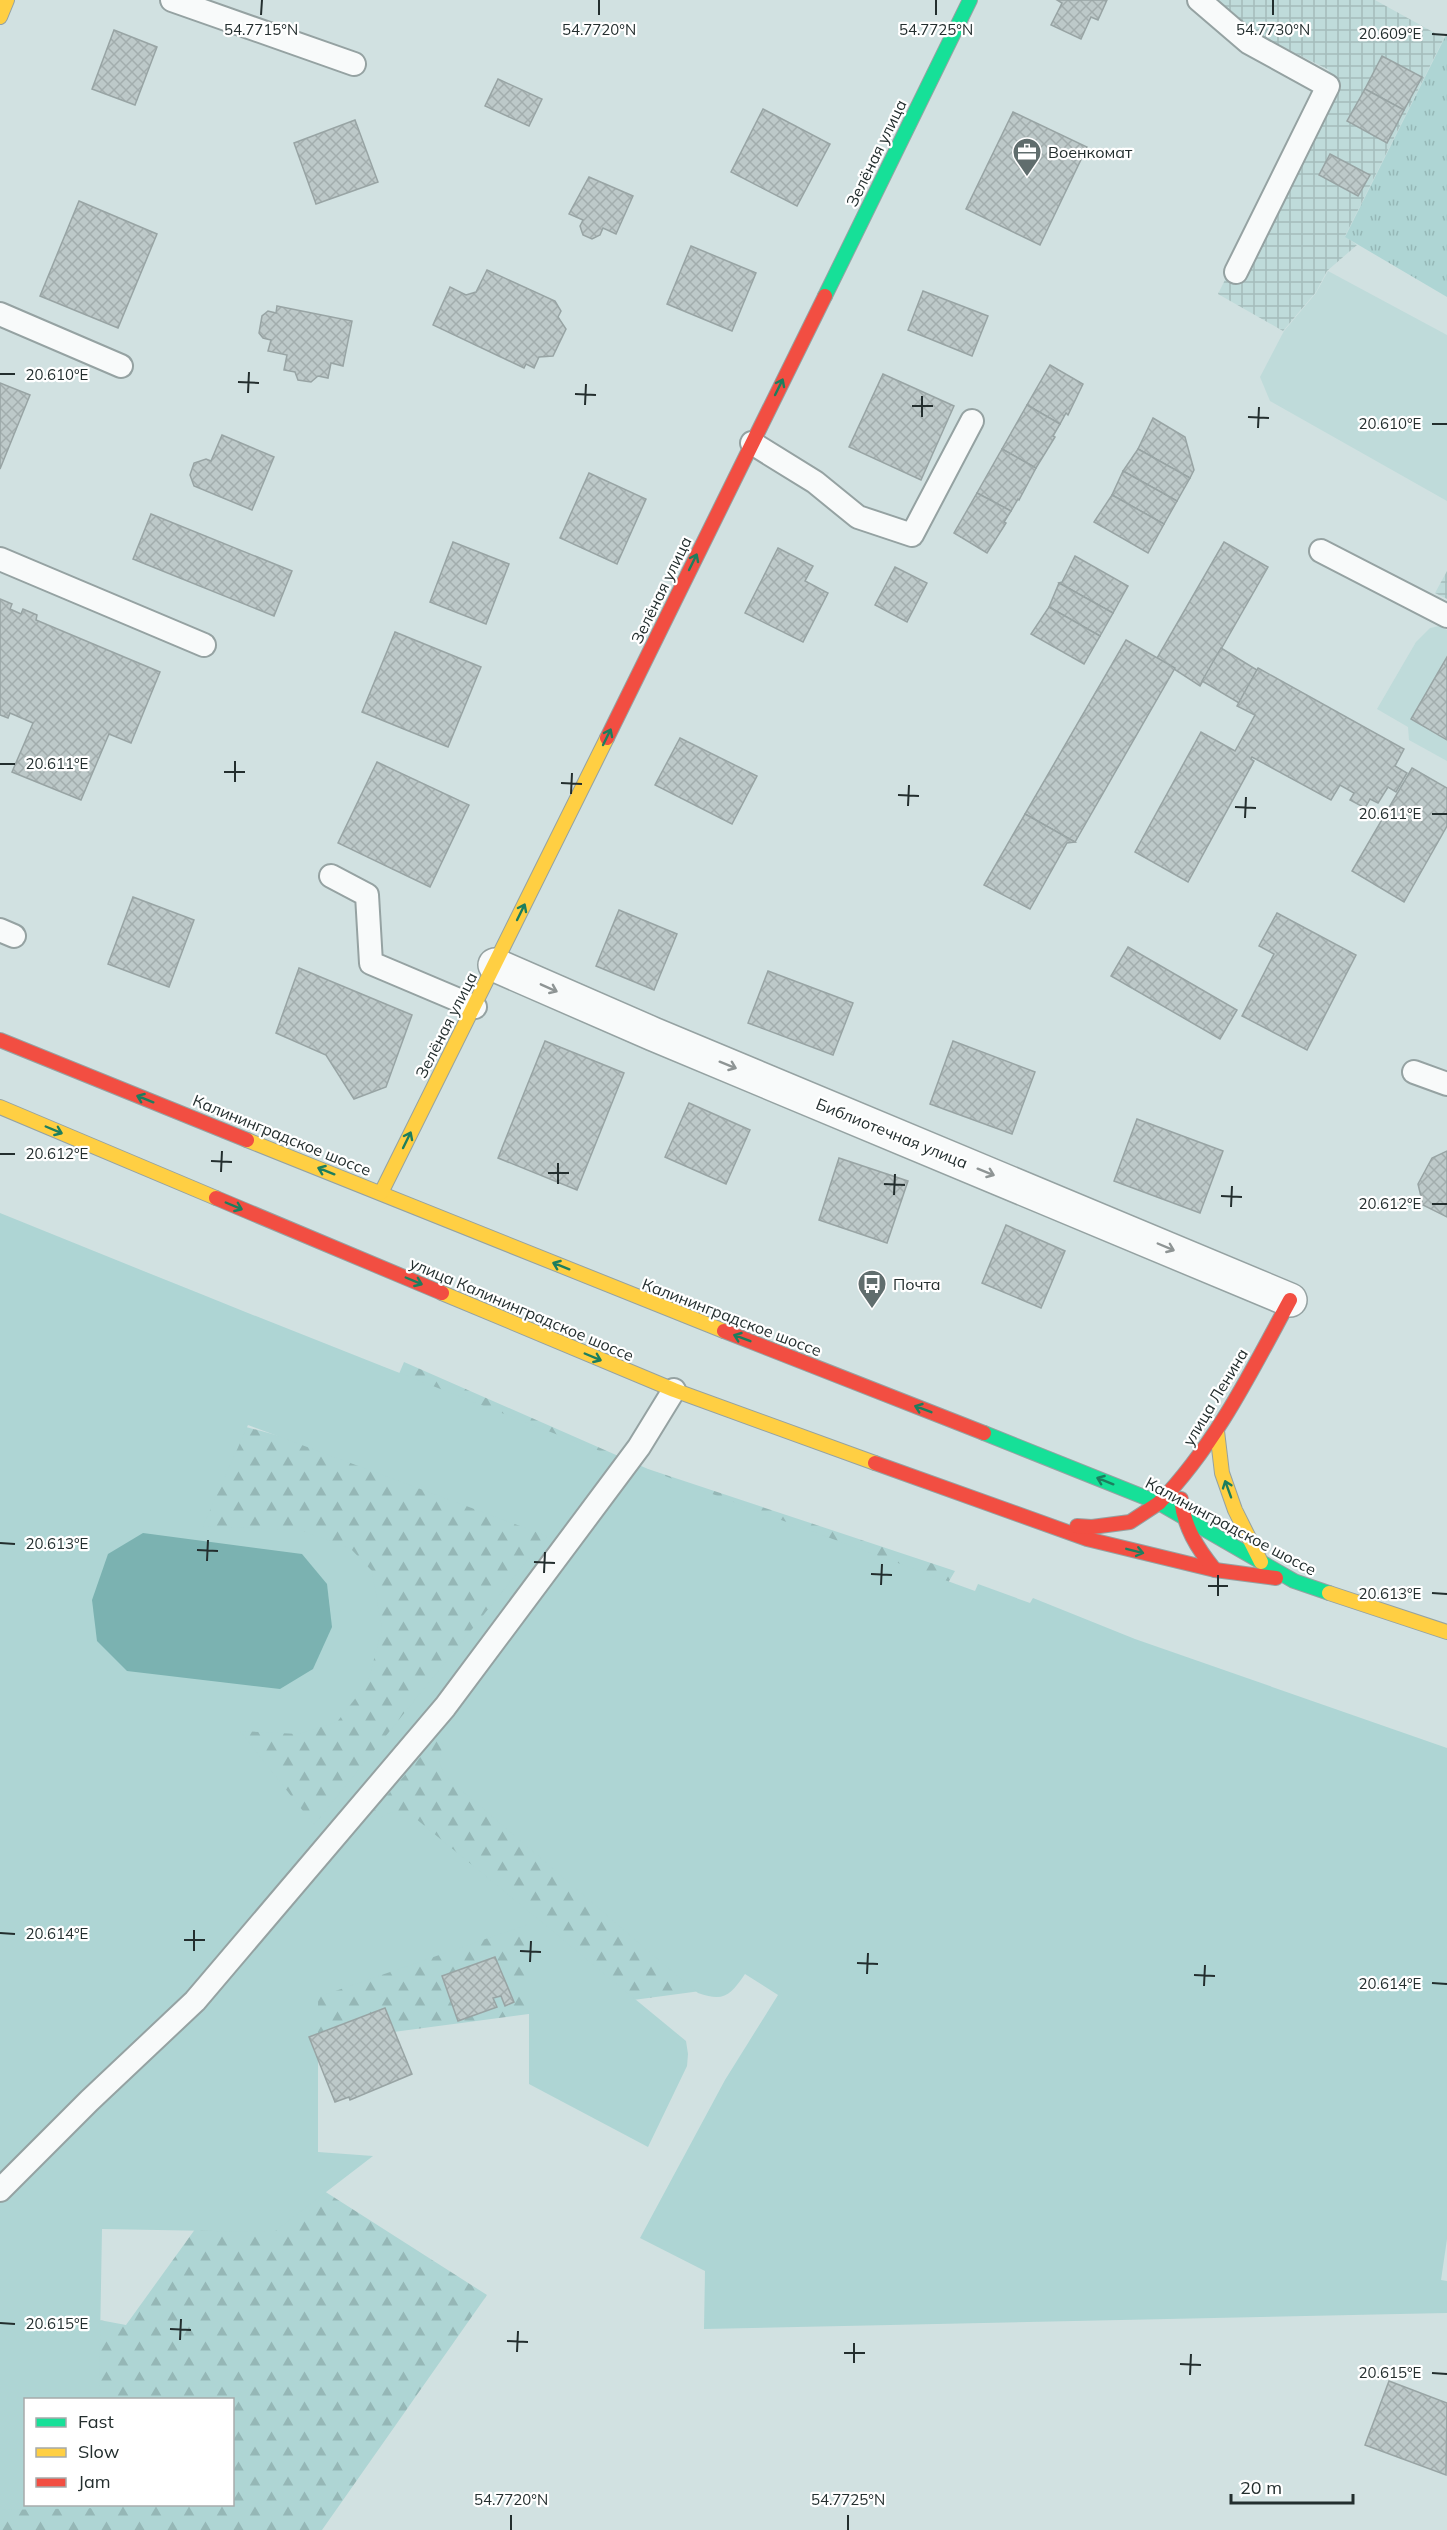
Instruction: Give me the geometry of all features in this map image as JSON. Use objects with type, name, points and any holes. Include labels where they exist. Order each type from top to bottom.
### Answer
[{"type":"main road","points":[[0,17],[7,0]]},
{"type":"main road","name":"Зелёная улица","points":[[381,1193],[475,1007],[970,0]]},
{"type":"main road","name":"Калининградское шоссе","points":[[0,1040],[594,1280],[1159,1503],[1294,1581],[1447,1632]]},
{"type":"main road","name":"улица Калининградское шоссе","points":[[0,1107],[674,1390],[1039,1524],[1088,1539],[1215,1570],[1294,1581]]},
{"type":"main road","name":"улица Ленина","points":[[1159,1503],[1182,1482],[1217,1431],[1290,1300]]},
{"type":"main road","points":[[1217,1431],[1222,1473],[1236,1510],[1261,1562]]},
{"type":"main road","points":[[1182,1482],[1182,1516],[1191,1538],[1215,1570]]},
{"type":"main road","name":"улица Калининградское шоссе","points":[[1039,1524],[1092,1527],[1130,1522],[1159,1503]]},
{"type":"street","name":"Библиотечная улица","points":[[495,965],[653,1034],[1290,1300]]},
{"type":"lane","points":[[171,0],[354,64]]},
{"type":"lane","points":[[1199,0],[1248,42],[1328,86],[1236,272]]},
{"type":"lane","points":[[0,314],[121,366]]},
{"type":"lane","points":[[752,443],[815,482],[858,517],[912,535],[972,421]]},
{"type":"lane","points":[[1321,551],[1447,616]]},
{"type":"lane","points":[[0,559],[204,645]]},
{"type":"lane","points":[[331,876],[367,896],[370,963],[475,1007]]},
{"type":"lane","points":[[1414,1072],[1447,1084]]},
{"type":"lane","points":[[0,2190],[89,2101],[195,2001],[445,1707],[639,1447],[674,1390]]},
{"type":"shaded area","points":[[1189,0],[1375,0],[1444,38],[1345,236],[1357,245],[1327,271],[1316,292],[1283,331],[1218,294],[1329,70]]},
{"type":"shaded area","points":[[1328,271],[1447,335],[1447,501],[1270,401],[1260,377],[1284,331],[1316,293]]},
{"type":"shaded area","points":[[1447,571],[1447,599],[1435,593]]},
{"type":"shaded area","points":[[1439,626],[1447,630],[1447,761],[1409,740],[1408,727],[1377,709],[1416,642],[1430,628]]},
{"type":"shaded area","points":[[143,1533],[302,1554],[327,1584],[332,1627],[313,1669],[280,1689],[127,1671],[97,1641],[92,1600],[108,1554]]},
{"type":"green space","points":[[1447,33],[1447,297],[1345,237]]},
{"type":"green space","points":[[0,1213],[242,1311],[730,1501],[975,1591],[978,1584],[1030,1603],[1033,1598],[1135,1639],[1447,1748],[1447,2239],[1441,2280],[1447,2281],[1447,2313],[704,2329],[705,2271],[640,2238],[725,2080],[778,1995],[745,1974],[735,1988],[726,1995],[714,1997],[698,1993],[449,1780],[440,1763],[444,1745],[436,1739],[373,1812],[379,1819],[397,1812],[415,1818],[686,2041],[687,2066],[648,2147],[529,2084],[529,1924],[318,1997],[318,2152],[373,2156],[274,2232],[102,2229],[99,2398],[24,2398],[24,2506],[99,2506],[99,2508],[0,2510]],"holes":[[[248,1425],[547,1536],[314,1825],[240,1731],[298,1734],[337,1722],[368,1682],[382,1629],[372,1571],[351,1549],[300,1530],[203,1526]]]},
{"type":"green space","points":[[2,1360],[363,1459],[404,1362],[648,1469],[955,1571],[708,1990],[266,2049]]},
{"type":"green space","points":[[310,2182],[487,2295],[322,2530],[0,2530],[0,2437],[62,2313],[126,2325],[219,2196]]},
{"type":"building","points":[[1057,0],[1107,0],[1098,20],[1091,17],[1081,39],[1051,25],[1062,3]]},
{"type":"building","points":[[114,30],[157,47],[135,105],[92,89]]},
{"type":"building","points":[[1382,56],[1422,77],[1404,110],[1365,89]]},
{"type":"building","points":[[498,79],[542,99],[529,126],[485,106]]},
{"type":"building","points":[[1365,89],[1404,110],[1387,143],[1347,121]]},
{"type":"building","points":[[763,109],[830,144],[797,206],[731,172]]},
{"type":"building","name":"Военкомат","points":[[1013,112],[1087,147],[1040,245],[966,209]]},
{"type":"building","points":[[355,120],[378,182],[316,204],[294,143]]},
{"type":"building","points":[[1330,154],[1370,175],[1358,196],[1319,175]]},
{"type":"building","points":[[589,177],[633,196],[616,234],[603,228],[600,235],[592,239],[583,235],[580,226],[583,220],[569,214]]},
{"type":"building","points":[[79,201],[157,234],[118,328],[40,296]]},
{"type":"building","points":[[691,246],[756,273],[732,331],[667,304]]},
{"type":"building","points":[[487,270],[555,301],[561,311],[558,317],[566,329],[553,356],[539,357],[534,368],[526,364],[524,368],[433,325],[450,287],[466,295],[476,292]]},
{"type":"building","points":[[923,291],[988,316],[972,356],[908,330]]},
{"type":"building","points":[[277,306],[352,321],[343,366],[331,363],[328,378],[318,376],[311,382],[298,380],[295,372],[284,370],[287,355],[268,351],[271,340],[263,338],[259,333],[262,316],[268,311],[276,313]]},
{"type":"building","points":[[1050,365],[1083,384],[1068,415],[1066,413],[1060,424],[1027,405]]},
{"type":"building","points":[[883,374],[954,406],[921,480],[849,447]]},
{"type":"building","points":[[0,383],[30,395],[0,469]]},
{"type":"building","points":[[1027,405],[1060,424],[1053,436],[1055,437],[1036,468],[1002,449]]},
{"type":"building","points":[[1153,418],[1185,437],[1194,470],[1190,478],[1138,449]]},
{"type":"building","points":[[222,435],[274,457],[252,510],[194,486],[190,475],[194,463],[206,459],[211,461]]},
{"type":"building","points":[[1002,449],[1036,468],[1011,511],[977,493]]},
{"type":"building","points":[[1138,449],[1190,478],[1177,501],[1123,471]]},
{"type":"building","points":[[1123,471],[1177,501],[1164,524],[1112,495]]},
{"type":"building","points":[[589,473],[646,499],[617,564],[560,538]]},
{"type":"building","points":[[977,493],[1011,511],[987,553],[954,533]]},
{"type":"building","points":[[1112,495],[1164,524],[1148,553],[1094,522]]},
{"type":"building","points":[[151,514],[292,571],[274,616],[133,559]]},
{"type":"building","points":[[453,542],[509,564],[486,624],[430,602]]},
{"type":"building","points":[[1224,542],[1268,567],[1200,686],[1157,658]]},
{"type":"building","points":[[778,548],[813,566],[805,581],[828,593],[803,642],[745,613]]},
{"type":"building","points":[[1075,556],[1128,586],[1113,613],[1059,583],[1062,582]]},
{"type":"building","points":[[895,567],[927,583],[907,622],[875,605]]},
{"type":"building","points":[[1059,583],[1113,613],[1100,636],[1049,607]]},
{"type":"building","points":[[0,599],[12,604],[10,609],[21,614],[23,609],[37,615],[36,620],[160,672],[131,743],[109,734],[81,800],[12,772],[33,723],[10,713],[8,718],[0,715]]},
{"type":"building","points":[[1049,607],[1100,636],[1084,664],[1031,634]]},
{"type":"building","points":[[395,632],[481,667],[448,747],[362,712]]},
{"type":"building","points":[[1126,640],[1175,668],[1075,842],[1025,814]]},
{"type":"building","points":[[1221,648],[1257,670],[1239,703],[1202,681]]},
{"type":"building","points":[[1447,657],[1447,740],[1411,719]]},
{"type":"building","points":[[1258,668],[1404,749],[1395,766],[1407,773],[1396,792],[1388,787],[1378,803],[1370,799],[1365,808],[1350,800],[1354,793],[1340,785],[1331,800],[1252,757],[1254,761],[1188,882],[1135,852],[1201,732],[1235,751],[1255,715],[1237,706]]},
{"type":"building","points":[[680,738],[757,776],[732,824],[655,785]]},
{"type":"building","points":[[377,762],[469,805],[430,887],[338,843]]},
{"type":"building","points":[[1412,768],[1447,788],[1447,826],[1404,902],[1352,871]]},
{"type":"building","points":[[1025,814],[1075,842],[1067,843],[1030,909],[984,885]]},
{"type":"building","points":[[133,897],[194,920],[169,987],[108,964]]},
{"type":"building","points":[[619,910],[677,934],[654,990],[596,966]]},
{"type":"building","points":[[1277,913],[1356,955],[1307,1050],[1242,1016],[1274,954],[1259,946]]},
{"type":"building","points":[[1128,947],[1237,1010],[1220,1039],[1111,976]]},
{"type":"building","points":[[299,968],[412,1015],[386,1087],[354,1099],[326,1055],[276,1033]]},
{"type":"building","points":[[768,971],[853,1003],[833,1055],[748,1023]]},
{"type":"building","points":[[545,1041],[624,1073],[577,1190],[498,1158]]},
{"type":"building","points":[[953,1041],[1035,1072],[1012,1134],[930,1104]]},
{"type":"building","points":[[689,1103],[750,1130],[726,1184],[665,1157]]},
{"type":"building","points":[[1137,1119],[1223,1151],[1200,1213],[1114,1181]]},
{"type":"building","points":[[1447,1151],[1447,1217],[1423,1205],[1418,1184],[1432,1158]]},
{"type":"building","points":[[839,1158],[908,1181],[887,1243],[819,1220]]},
{"type":"building","points":[[1006,1225],[1065,1251],[1041,1308],[982,1283]]},
{"type":"building","points":[[495,1957],[514,2002],[505,2006],[501,1996],[493,1998],[497,2007],[458,2021],[442,1976]]},
{"type":"building","points":[[385,2008],[412,2074],[350,2100],[349,2097],[335,2102],[309,2037]]},
{"type":"building","points":[[1389,2381],[1447,2403],[1446,2475],[1365,2445]]},
{"type":"traffic: fast","points":[[825,296],[970,0]]},
{"type":"traffic: fast","points":[[984,1433],[1159,1503],[1294,1581],[1329,1593]]},
{"type":"traffic: slow","points":[[0,17],[7,0]]},
{"type":"traffic: slow","points":[[381,1193],[607,738]]},
{"type":"traffic: slow","points":[[0,1107],[216,1198]]},
{"type":"traffic: slow","points":[[247,1140],[724,1331]]},
{"type":"traffic: slow","points":[[442,1293],[674,1390],[875,1463]]},
{"type":"traffic: slow","points":[[1217,1431],[1222,1473],[1235,1510],[1261,1562]]},
{"type":"traffic: slow","points":[[1329,1593],[1447,1632]]},
{"type":"traffic: jam","points":[[607,738],[825,296]]},
{"type":"traffic: jam","points":[[0,1040],[247,1140]]},
{"type":"traffic: jam","points":[[216,1198],[442,1293]]},
{"type":"traffic: jam","points":[[1159,1503],[1198,1457],[1215,1432],[1290,1300]]},
{"type":"traffic: jam","points":[[724,1331],[984,1433]]},
{"type":"traffic: jam","points":[[875,1463],[1087,1539],[1215,1570],[1276,1578]]},
{"type":"traffic: jam","points":[[1181,1499],[1192,1537],[1215,1570]]},
{"type":"traffic: jam","points":[[1077,1526],[1092,1527],[1130,1522],[1159,1503]]},
{"type":"place","name":"Военкомат","points":[[1027,178]]},
{"type":"place","name":"Почта","points":[[872,1310]]}]
